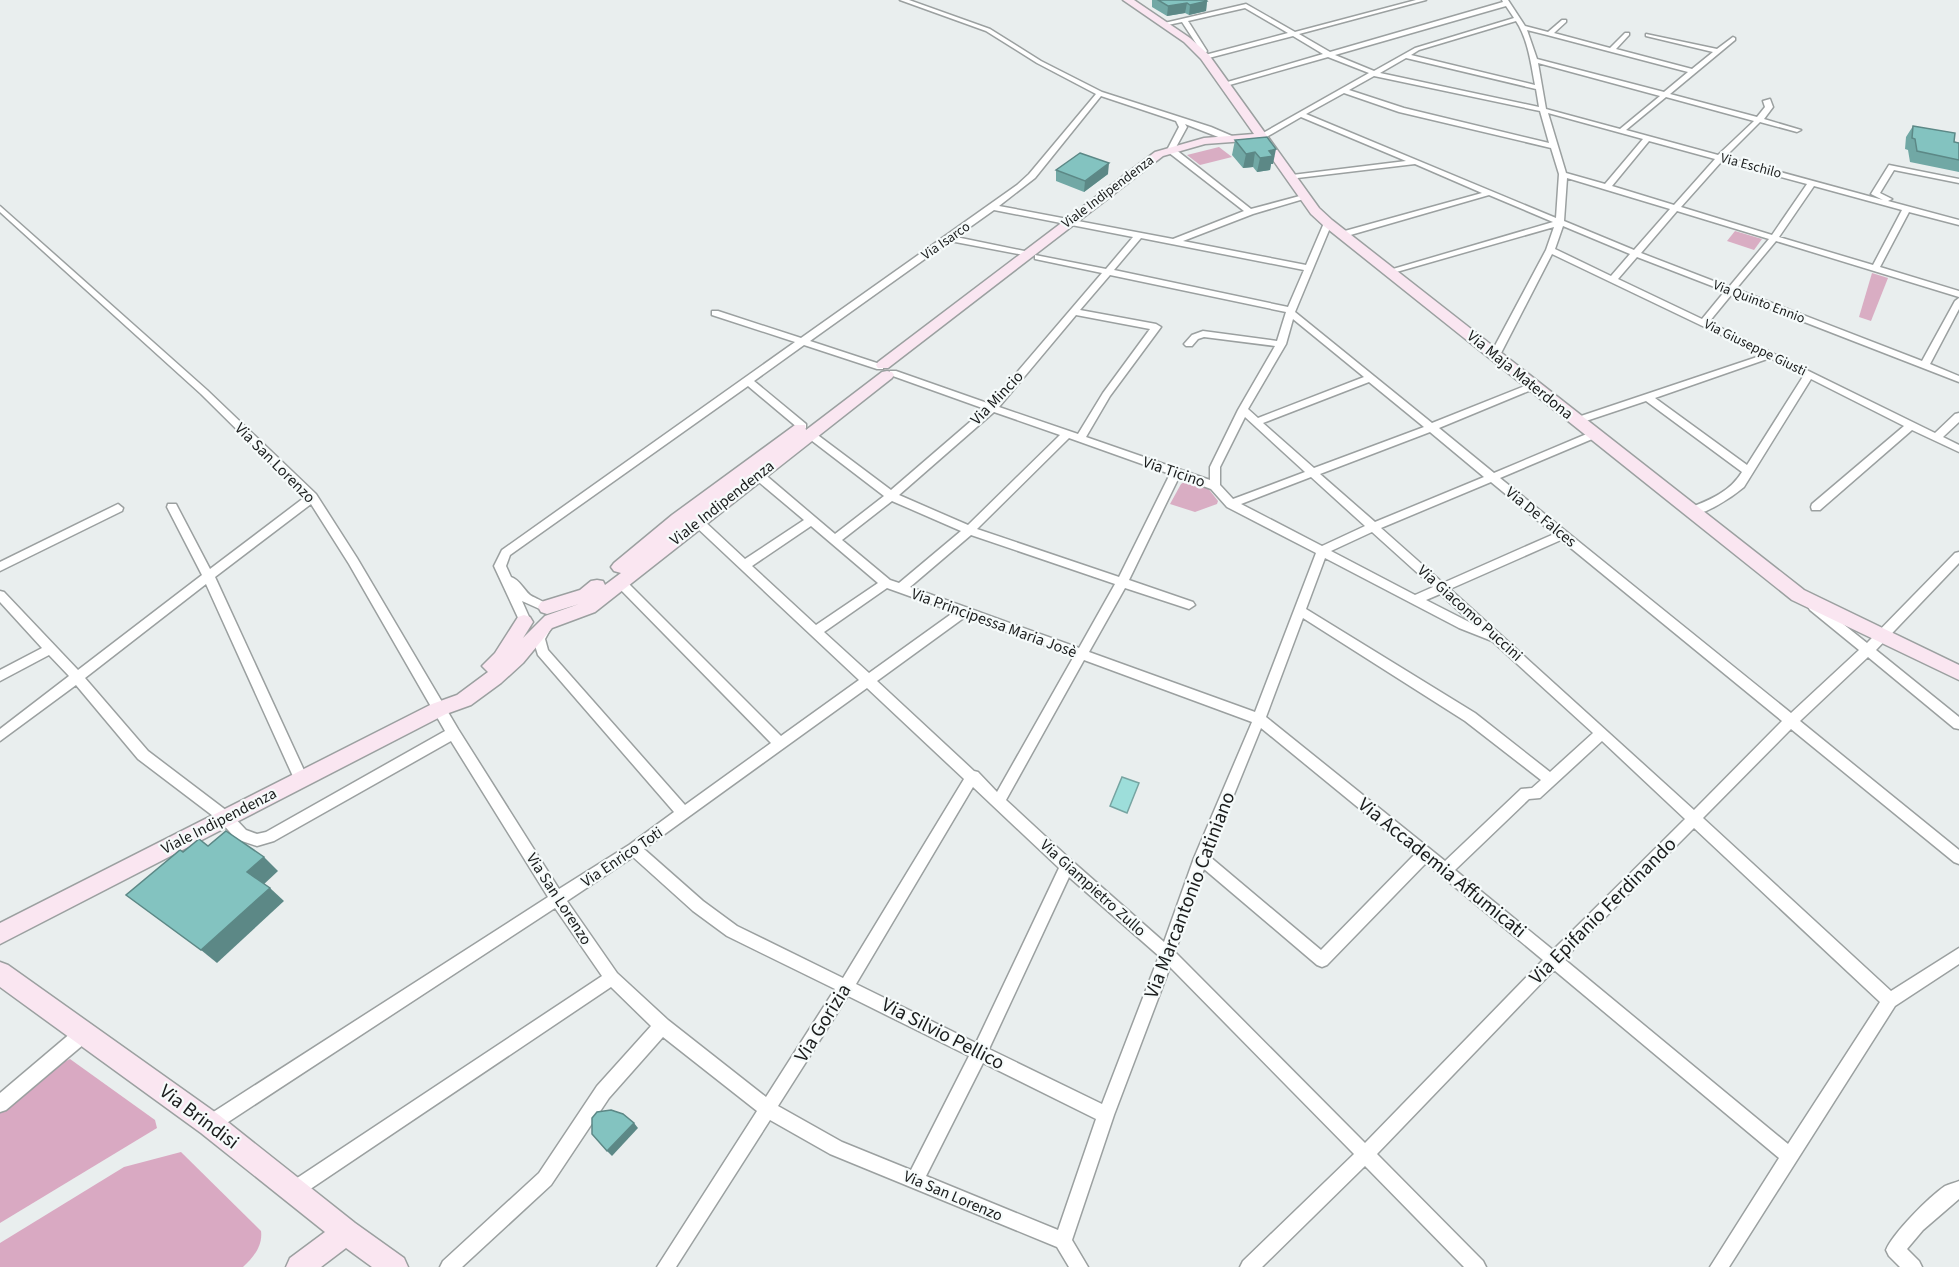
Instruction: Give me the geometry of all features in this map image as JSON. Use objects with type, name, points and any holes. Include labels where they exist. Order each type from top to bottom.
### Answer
[{"type":"main road","name":"Via Maja Materdona","points":[[1128,0],[1186,40],[1204,56],[1315,212],[1328,223],[1798,595],[1959,673]]},
{"type":"main road","points":[[1171,150],[1204,141],[1260,137]]},
{"type":"main road","name":"Viale Indipendenza","points":[[0,934],[439,709],[464,700],[517,658],[546,617],[586,595],[678,519],[807,430],[1075,223],[1168,158],[1171,150]]},
{"type":"main road","name":"Viale Indipendenza","points":[[546,617],[589,607],[758,475],[807,430]]},
{"type":"main road","points":[[524,620],[533,629],[546,617]]},
{"type":"main road","name":"Viale Indipendenza","points":[[439,709],[454,692],[501,658],[524,620]]},
{"type":"main road","name":"Via Brindisi","points":[[0,973],[210,1124],[346,1232],[395,1267]]},
{"type":"main road","points":[[299,1267],[346,1232]]},
{"type":"street","points":[[903,0],[988,30],[1039,62],[1100,93],[1229,138]]},
{"type":"street","points":[[1163,24],[1184,20],[1204,56],[1423,0]]},
{"type":"street","points":[[1226,84],[1506,2],[1523,27],[1534,60],[1543,110],[1563,174],[1560,223],[1550,250],[1495,355]]},
{"type":"street","name":"Via Eschilo","points":[[1184,20],[1246,6],[1330,55],[1376,74],[1543,110],[1907,209],[1959,220]]},
{"type":"street","points":[[1260,137],[1346,91],[1417,49],[1517,19]]},
{"type":"street","points":[[1550,34],[1564,21]]},
{"type":"street","points":[[1523,27],[1692,71]]},
{"type":"street","points":[[1611,50],[1627,34]]},
{"type":"street","points":[[1648,35],[1717,51]]},
{"type":"street","points":[[1621,131],[1733,39]]},
{"type":"street","points":[[1406,56],[1540,88]]},
{"type":"street","points":[[1534,60],[1797,130]]},
{"type":"street","points":[[1346,91],[1402,110],[1554,146]]},
{"type":"street","name":"Via Isarco","points":[[505,575],[500,566],[506,553],[950,238],[1032,176],[1100,93]]},
{"type":"street","points":[[1613,279],[1721,157],[1766,112],[1769,107],[1767,100]]},
{"type":"street","name":"Via Quinto Ennio","points":[[1302,115],[1637,254],[1959,379]]},
{"type":"street","points":[[1179,119],[1183,127],[1171,150],[1250,212]]},
{"type":"street","points":[[1607,187],[1648,138]]},
{"type":"street","points":[[1292,177],[1416,162]]},
{"type":"street","points":[[1959,181],[1892,167],[1875,194],[1959,220]]},
{"type":"street","points":[[1563,174],[1959,294]]},
{"type":"street","points":[[1703,323],[1774,238],[1813,182]]},
{"type":"street","points":[[1344,234],[1489,193]]},
{"type":"street","points":[[1173,242],[1250,212],[1304,196]]},
{"type":"street","points":[[993,207],[1309,268]]},
{"type":"street","name":"Via San Lorenzo","points":[[0,208],[204,392],[312,497],[353,561],[453,733],[558,900],[612,978],[662,1026],[769,1110],[836,1148],[1063,1241]]},
{"type":"street","points":[[1875,269],[1907,209]]},
{"type":"street","points":[[1215,486],[1215,467],[1243,410],[1281,344],[1291,312],[1328,223]]},
{"type":"street","points":[[1390,271],[1560,223]]},
{"type":"street","name":"Via Mincio","points":[[835,540],[891,496],[992,408],[1139,235]]},
{"type":"street","points":[[950,238],[1291,312]]},
{"type":"street","name":"Via Giuseppe Giusti","points":[[1550,250],[1771,355],[1959,449]]},
{"type":"street","points":[[1924,366],[1959,301]]},
{"type":"street","points":[[1074,312],[1156,327],[1106,395],[1080,439]]},
{"type":"street","name":"Via De Falces","points":[[1291,312],[1959,858]]},
{"type":"street","name":"Via Ticino","points":[[715,313],[886,370],[1215,486],[1231,504],[1463,625],[1499,640]]},
{"type":"street","points":[[1189,344],[1195,337],[1203,334],[1281,344]]},
{"type":"street","points":[[1576,421],[1771,355]]},
{"type":"street","points":[[1691,512],[1725,497],[1740,484],[1809,374]]},
{"type":"street","points":[[1256,422],[1371,378]]},
{"type":"street","points":[[748,381],[891,496],[969,530],[1189,605]]},
{"type":"street","points":[[1231,504],[1432,428],[1533,386]]},
{"type":"street","points":[[1648,397],[1748,471]]},
{"type":"street","name":"Via Giacomo Puccini","points":[[1243,410],[1602,733],[1890,1001]]},
{"type":"street","points":[[1936,437],[1959,416]]},
{"type":"street","points":[[1816,507],[1911,425]]},
{"type":"street","points":[[901,588],[969,530],[1067,435]]},
{"type":"street","points":[[1322,551],[1593,435]]},
{"type":"street","points":[[998,802],[1124,582],[1176,473]]},
{"type":"street","name":"Via Principessa Maria Josè","points":[[758,475],[886,584],[1259,719]]},
{"type":"street","points":[[0,736],[312,497]]},
{"type":"street","points":[[172,507],[208,575],[301,779]]},
{"type":"street","points":[[0,567],[118,508]]},
{"type":"street","points":[[745,565],[811,521]]},
{"type":"street","name":"Via Giampietro Zullo","points":[[698,522],[973,776],[998,802],[1167,954],[1477,1267]]},
{"type":"street","points":[[1416,600],[1564,534]]},
{"type":"street","name":"Via Marcantonio Catiniano","points":[[1063,1241],[1106,1115],[1201,858],[1259,719],[1322,551]]},
{"type":"street","name":"Via Epifanio Ferdinando","points":[[1254,1265],[1792,720],[1953,570],[1959,556]]},
{"type":"street","points":[[505,575],[546,617],[539,639],[542,652],[684,814]]},
{"type":"street","points":[[505,575],[524,620]]},
{"type":"street","points":[[620,582],[781,744]]},
{"type":"street","points":[[816,631],[886,584]]},
{"type":"street","points":[[0,595],[78,678],[143,755],[226,818],[241,835],[257,840],[269,837],[453,733]]},
{"type":"street","name":"Via Maja Materdona","points":[[1798,595],[1869,649],[1959,724]]},
{"type":"street","points":[[1301,611],[1470,717],[1551,780]]},
{"type":"street","name":"Via Enrico Toti","points":[[210,1124],[634,849],[963,612]]},
{"type":"street","points":[[0,676],[51,649]]},
{"type":"street","name":"Via Accademia Affumicati","points":[[1259,719],[1554,959],[1790,1156]]},
{"type":"street","points":[[1445,870],[1526,793],[1535,794],[1602,733]]},
{"type":"street","name":"Via Gorizia","points":[[666,1267],[769,1110],[973,776]]},
{"type":"street","name":"Via Silvio Pellico","points":[[634,849],[698,906],[732,931],[1106,1115]]},
{"type":"street","points":[[1201,858],[1322,960],[1425,854]]},
{"type":"street","points":[[915,1179],[979,1053],[1068,866]]},
{"type":"street","points":[[1719,1267],[1890,1001],[1959,955]]},
{"type":"street","points":[[294,1190],[612,978]]},
{"type":"street","points":[[449,1267],[544,1179],[603,1092],[662,1026]]},
{"type":"street","points":[[0,1104],[84,1033]]},
{"type":"street","points":[[1905,1261],[1917,1224],[1952,1192],[1959,1190]]},
{"type":"street","points":[[1063,1241],[1079,1267]]},
{"type":"shaded area","points":[[1219,147],[1232,157],[1200,165],[1187,155]]},
{"type":"shaded area","points":[[1735,231],[1762,239],[1754,250],[1727,241]]},
{"type":"shaded area","points":[[1872,273],[1888,278],[1871,321],[1859,317]]},
{"type":"shaded area","points":[[1184,482],[1207,487],[1218,501],[1217,504],[1195,512],[1170,504]]},
{"type":"shaded area","points":[[70,1059],[155,1120],[157,1128],[0,1223],[0,1110],[54,1067]]},
{"type":"shaded area","points":[[181,1152],[261,1231],[256,1251],[243,1267],[0,1267],[0,1243],[124,1167]]},
{"type":"water","points":[[1122,777],[1139,783],[1127,813],[1110,806]]},
{"type":"building","points":[[1158,0],[1207,1],[1190,5],[1187,3],[1168,6]]},
{"type":"building","points":[[1913,126],[1955,133],[1954,142],[1959,143],[1959,160],[1917,151],[1915,139],[1912,138]]},
{"type":"building","points":[[1267,137],[1276,149],[1269,151],[1273,156],[1260,158],[1255,152],[1246,154],[1235,140]]},
{"type":"building","points":[[1080,153],[1109,163],[1085,181],[1056,170]]},
{"type":"building","points":[[226,831],[264,857],[247,872],[270,888],[201,950],[126,895],[180,850],[183,852],[199,839],[208,846]]},
{"type":"building","points":[[611,1110],[623,1114],[634,1123],[607,1151],[592,1134],[592,1118],[597,1112]]}]
